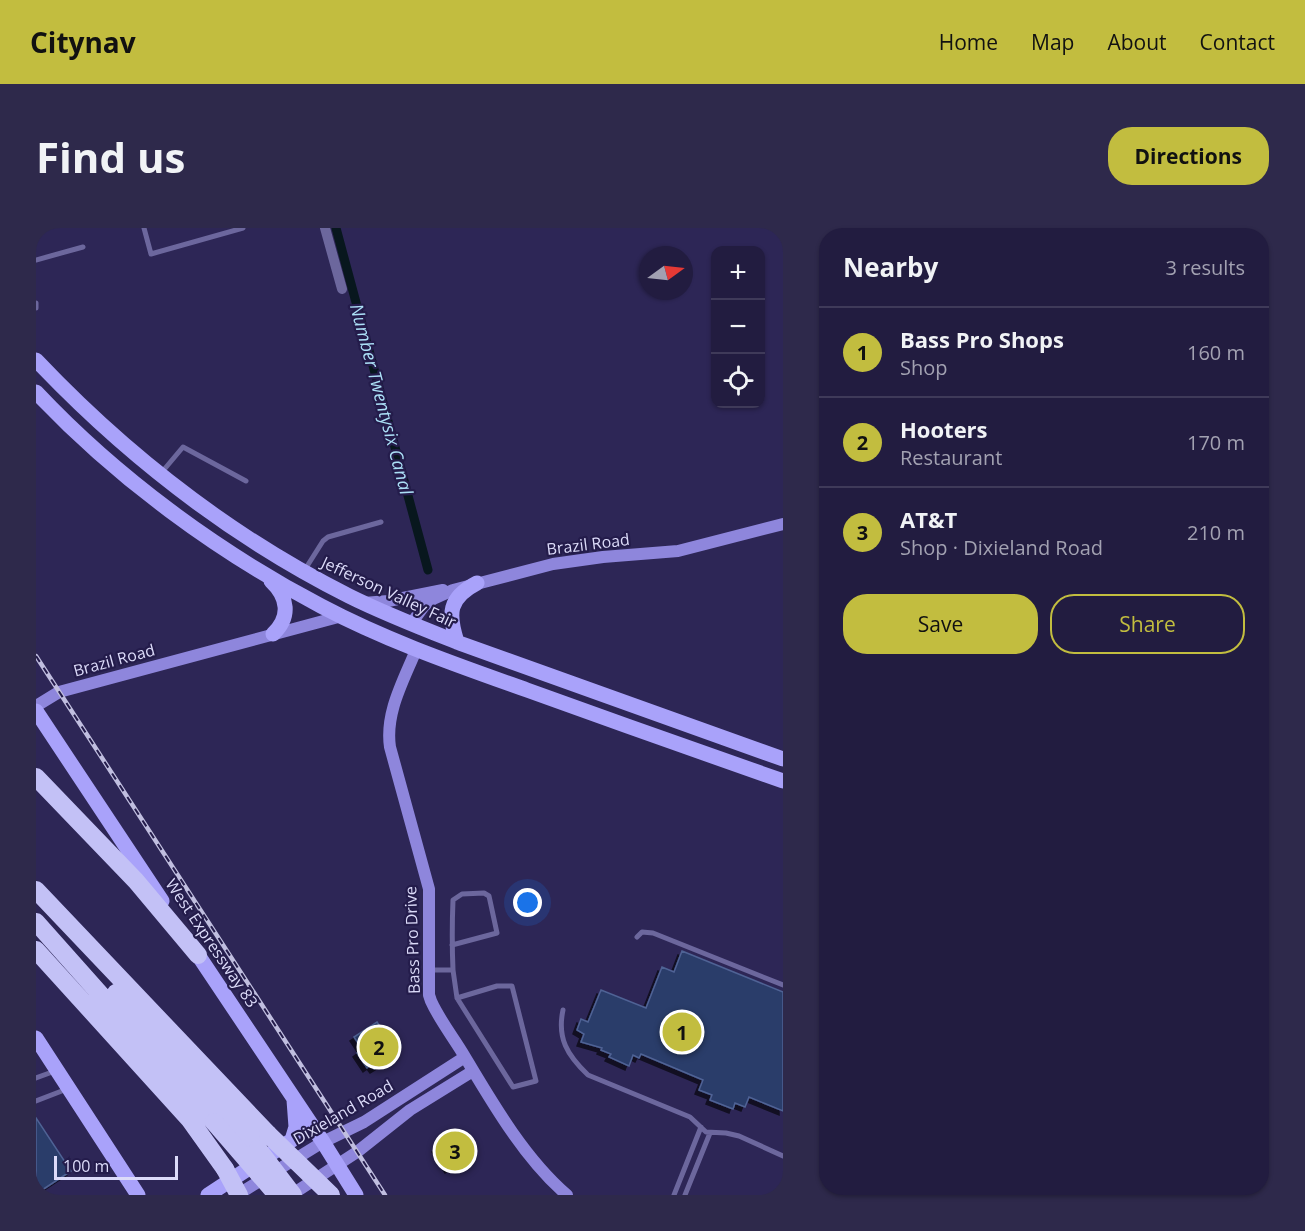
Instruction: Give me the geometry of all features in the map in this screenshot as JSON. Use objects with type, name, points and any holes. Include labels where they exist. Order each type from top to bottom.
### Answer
[{"type":"highway","points":[[36,777],[136,881],[198,955]]},
{"type":"highway","points":[[36,890],[267,1134],[331,1195]]},
{"type":"highway","points":[[36,900],[99,974],[258,1149],[292,1195]]},
{"type":"highway","points":[[36,922],[277,1195]]},
{"type":"highway","points":[[36,950],[190,1120],[225,1169],[238,1195]]},
{"type":"main road","name":"Jefferson Valley Fair","points":[[36,360],[85,410],[159,475],[249,540],[303,572],[364,603],[464,645],[783,759]]},
{"type":"main road","points":[[36,392],[96,450],[135,483],[208,538],[342,616],[416,650],[783,781]]},
{"type":"main road","points":[[260,570],[274,584],[284,600],[285,618],[282,626],[273,634]]},
{"type":"main road","points":[[416,650],[422,641],[436,645],[464,645],[451,621],[453,605],[460,593],[477,584]]},
{"type":"main road","points":[[358,624],[402,632],[408,630],[411,624]]},
{"type":"main road","name":"West Expressway 83","points":[[36,711],[356,1195]]},
{"type":"main road","points":[[36,1038],[134,1189],[148,1195]]},
{"type":"main road","points":[[208,1195],[292,1140],[296,1127],[294,1098]]},
{"type":"street","points":[[326,228],[342,289]]},
{"type":"street","name":"Brazil Road","points":[[411,624],[424,606],[453,590],[577,560],[678,551],[783,524]]},
{"type":"street","points":[[364,603],[388,601],[423,592],[453,590]]},
{"type":"street","name":"Brazil Road","points":[[36,706],[59,692],[342,616]]},
{"type":"street","name":"Bass Pro Drive","points":[[416,650],[390,714],[388,731],[390,747],[429,889],[429,995],[473,1071],[538,1167],[567,1195]]},
{"type":"street","name":"Dixieland Road","points":[[238,1195],[323,1142],[364,1122],[465,1057]]},
{"type":"street","name":"Dixieland Road","points":[[292,1195],[357,1152],[410,1110],[473,1071]]},
{"type":"lane","points":[[144,228],[151,254],[220,231],[243,228]]},
{"type":"lane","points":[[36,260],[83,247]]},
{"type":"lane","points":[[159,475],[183,447],[246,481]]},
{"type":"lane","points":[[303,572],[322,541],[328,537],[381,522]]},
{"type":"lane","points":[[452,945],[497,933],[489,896],[484,893],[462,894],[453,900],[452,945],[453,970],[458,998],[513,1087],[536,1081],[512,986],[496,986],[458,998]]},
{"type":"lane","points":[[638,937],[642,932],[653,933],[783,985]]},
{"type":"lane","points":[[430,970],[453,970]]},
{"type":"lane","points":[[563,1010],[560,1025],[561,1036],[579,1067],[588,1075],[690,1117],[706,1132],[739,1136],[783,1156]]},
{"type":"lane","points":[[36,1078],[57,1071]]},
{"type":"lane","points":[[36,1101],[68,1088]]},
{"type":"lane","points":[[674,1195],[701,1127]]},
{"type":"lane","points":[[685,1195],[710,1133]]},
{"type":"building","points":[[682,951],[783,992],[783,1111],[749,1097],[745,1107],[735,1103],[733,1109],[710,1100],[712,1095],[699,1090],[703,1080],[641,1054],[639,1058],[633,1055],[629,1066],[609,1057],[611,1054],[601,1050],[602,1048],[581,1042],[584,1034],[577,1030],[581,1019],[588,1022],[601,990],[646,1008],[662,967],[674,972]]},
{"type":"building","points":[[377,1022],[386,1036],[393,1031],[401,1045],[377,1062],[379,1066],[374,1069],[371,1065],[367,1068],[357,1053],[362,1049],[354,1037]]},
{"type":"building","points":[[36,1118],[71,1171],[36,1194]]},
{"type":"building","points":[[460,1133],[473,1153],[449,1169],[436,1148]]},
{"type":"waterway","name":"Number Twentysix Canal","points":[[336,228],[428,570]]},
{"type":"railway","points":[[36,656],[385,1195]]},
{"type":"place","name":"Bass Pro Shops","points":[[682,1032]]},
{"type":"place","name":"Hooters","points":[[379,1047]]},
{"type":"place","name":"AT&T","points":[[455,1151]]}]
